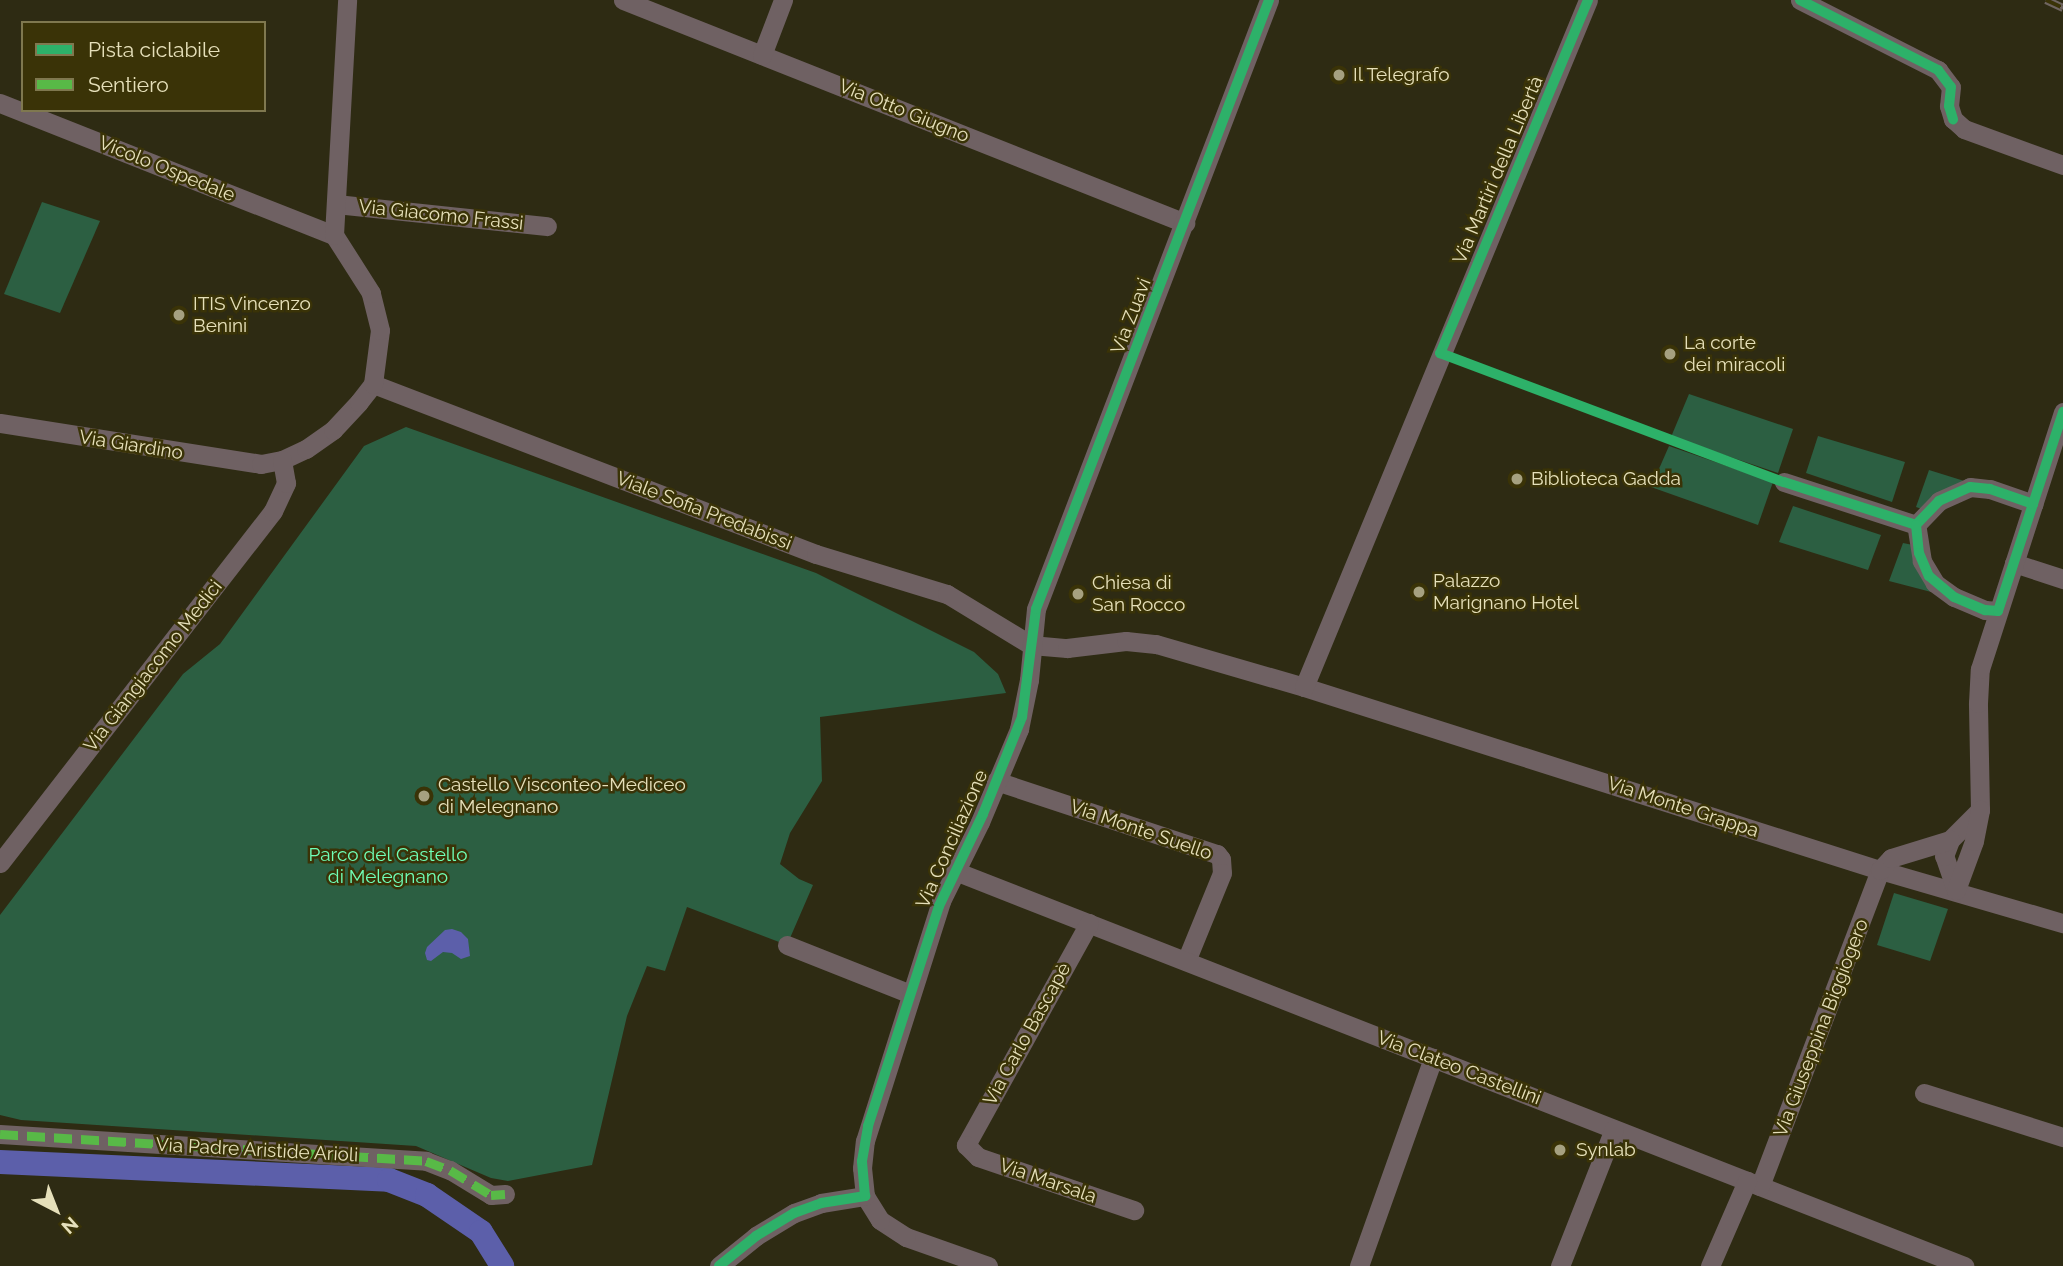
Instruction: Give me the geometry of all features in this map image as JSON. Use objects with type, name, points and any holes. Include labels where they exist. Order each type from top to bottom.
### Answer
[{"type":"street","name":"Via Giacomo Frassi","points":[[334,235],[346,0]]},
{"type":"street","name":"Via Otto Giugno","points":[[623,0],[1185,223]]},
{"type":"street","points":[[762,55],[783,0]]},
{"type":"street","name":"Via Zuavi","points":[[1031,645],[1040,598],[1269,0]]},
{"type":"street","name":"Via Martiri della Libertà","points":[[1304,687],[1588,0]]},
{"type":"street","points":[[1800,0],[1938,70],[1951,87],[1949,106],[1953,119],[1964,128],[2063,165]]},
{"type":"street","name":"Vicolo Ospedale","points":[[0,103],[21,111]]},
{"type":"street","name":"Vicolo Ospedale","points":[[23,112],[334,235]]},
{"type":"street","name":"Via Giacomo Frassi","points":[[336,204],[547,226]]},
{"type":"street","points":[[334,235],[362,276],[374,302],[380,330],[373,384]]},
{"type":"street","name":"Viale Sofia Predabissi","points":[[373,384],[816,554],[947,594],[1031,645]]},
{"type":"street","name":"Via Giardino","points":[[0,423],[261,464],[282,460],[306,449],[333,430],[373,384]]},
{"type":"street","points":[[1956,890],[1974,841],[1980,810],[1979,678],[2063,412]]},
{"type":"street","name":"Via Giangiacomo Medici","points":[[0,863],[273,511],[286,483],[282,460]]},
{"type":"street","points":[[1784,482],[1916,525]]},
{"type":"street","points":[[1916,525],[1939,501],[1970,487],[1990,489],[2033,504]]},
{"type":"street","points":[[1916,525],[1922,561],[1935,583],[1954,597],[1985,610],[1998,611]]},
{"type":"street","points":[[2014,563],[2063,579]]},
{"type":"street","name":"Via Monte Grappa","points":[[1031,645],[1067,648],[1126,641],[1147,642],[1304,687],[1880,870],[2063,923]]},
{"type":"street","name":"Via Conciliazione","points":[[865,1196],[862,1161],[868,1126],[939,906],[1022,717],[1029,680],[1031,645]]},
{"type":"street","name":"Via Monte Suello","points":[[996,781],[1217,854],[1221,859],[1222,873],[1186,961]]},
{"type":"street","points":[[1956,890],[1944,856],[1950,840],[1980,810]]},
{"type":"street","points":[[1880,870],[1891,858],[1950,840]]},
{"type":"street","name":"Via Giuseppina Biggiogero","points":[[1710,1266],[1754,1184],[1880,870]]},
{"type":"street","name":"Via Clateo Castellini","points":[[954,871],[1964,1266]]},
{"type":"street","name":"Via Carlo Bascapè","points":[[966,1145],[1089,923]]},
{"type":"street","points":[[786,945],[911,994]]},
{"type":"street","points":[[1359,1266],[1433,1058]]},
{"type":"street","points":[[1924,1093],[2063,1137]]},
{"type":"street","points":[[1560,1266],[1614,1129]]},
{"type":"street","name":"Via Padre Aristide Arioli","points":[[0,1134],[426,1161],[450,1170],[491,1195],[505,1194]]},
{"type":"street","name":"Via Marsala","points":[[966,1145],[978,1157],[1134,1210]]},
{"type":"street","points":[[719,1266],[756,1236],[794,1213],[821,1203],[865,1196],[874,1214],[898,1233],[988,1266]]},
{"type":"green space","points":[[42,202],[100,221],[60,313],[4,294]]},
{"type":"green space","points":[[1689,394],[1793,429],[1778,473],[1671,437]]},
{"type":"green space","name":"Parco del Castello di Melegnano","points":[[406,427],[816,573],[974,652],[998,674],[1006,693],[820,717],[822,781],[790,833],[780,864],[799,879],[813,885],[787,945],[687,907],[665,971],[647,966],[627,1016],[592,1165],[508,1181],[491,1178],[416,1146],[21,1120],[0,1115],[0,915],[183,674],[220,644],[364,446]]},
{"type":"green space","points":[[1818,436],[1905,462],[1892,502],[1806,473]]},
{"type":"green space","points":[[1669,446],[1773,482],[1758,525],[1651,487]]},
{"type":"green space","points":[[1929,470],[1990,489],[1928,511],[1916,507]]},
{"type":"green space","points":[[1793,506],[1881,535],[1868,570],[1779,542]]},
{"type":"green space","points":[[1903,543],[1918,546],[1925,569],[1962,600],[1889,581]]},
{"type":"green space","points":[[1894,893],[1948,909],[1930,961],[1877,945]]},
{"type":"shaded area","points":[[445,930],[461,932],[468,939],[470,956],[461,959],[452,953],[443,952],[431,961],[427,960],[427,947]]},
{"type":"waterway","points":[[0,1162],[389,1180],[427,1195],[481,1232],[502,1266]]},
{"type":"railway","points":[[2046,0],[2063,8]]},
{"type":"marked path","points":[[0,1134],[426,1161],[450,1170],[491,1195],[505,1194]]},
{"type":"cycle path","points":[[719,1266],[756,1236],[794,1213],[821,1203],[865,1196],[862,1161],[868,1126],[939,906],[983,814],[1022,717],[1036,609],[1269,0]]},
{"type":"cycle path","points":[[1588,0],[1440,353],[1784,482],[1916,525]]},
{"type":"cycle path","points":[[1800,0],[1938,70],[1951,87],[1949,106],[1953,119]]},
{"type":"cycle path","points":[[2033,504],[1990,489],[1970,487],[1939,501],[1916,525],[1919,553],[1929,576],[1954,597],[1985,610],[1998,611],[2033,504],[2063,412]]},
{"type":"place","name":"Il Telegrafo","points":[[1339,75]]},
{"type":"place","name":"ITIS Vincenzo Benini","points":[[179,315]]},
{"type":"place","name":"La corte dei miracoli","points":[[1670,354]]},
{"type":"place","name":"Biblioteca Gadda","points":[[1517,479]]},
{"type":"place","name":"Palazzo Marignano Hotel","points":[[1419,592]]},
{"type":"place","name":"Chiesa di San Rocco","points":[[1078,594]]},
{"type":"place","name":"Castello Visconteo-Mediceo di Melegnano","points":[[424,796]]},
{"type":"place","name":"Synlab","points":[[1560,1150]]}]
